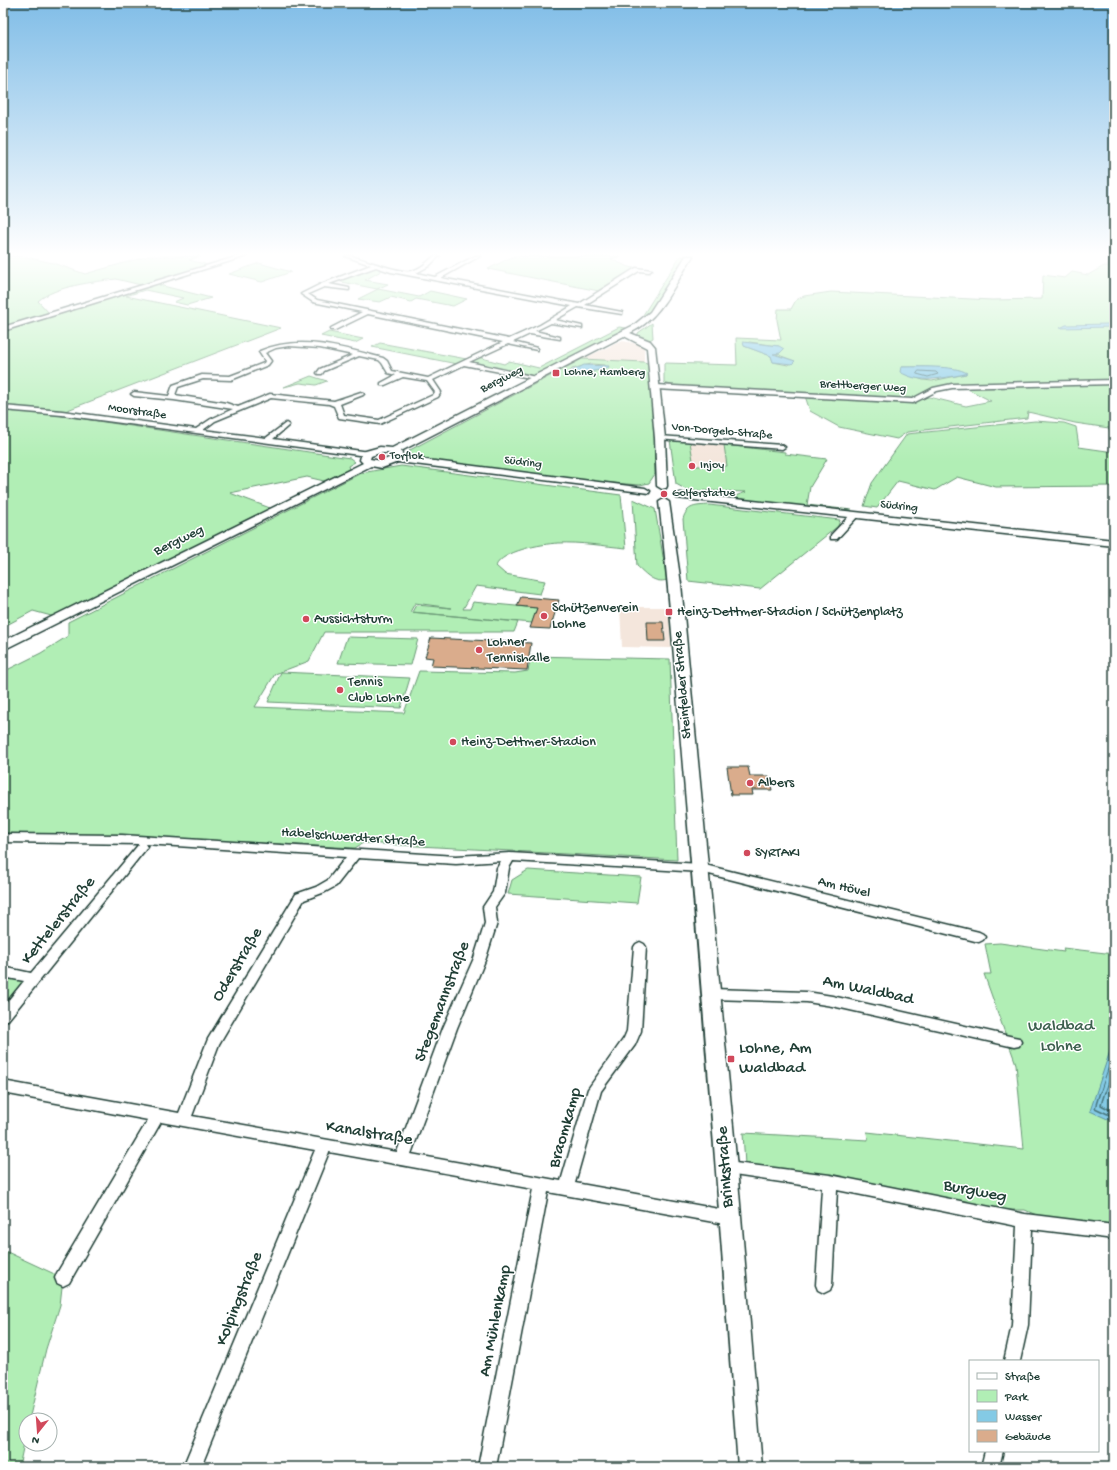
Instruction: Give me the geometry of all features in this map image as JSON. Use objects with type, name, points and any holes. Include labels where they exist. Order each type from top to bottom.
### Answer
[{"type":"main road","points":[[625,334],[640,325]]},
{"type":"main road","points":[[625,334],[647,343],[651,347],[656,386],[662,486]]},
{"type":"main road","name":"Bergweg","points":[[368,459],[385,464],[395,455],[536,378],[585,352],[625,334]]},
{"type":"main road","name":"Bergweg","points":[[3,646],[368,459],[376,450],[395,455]]},
{"type":"main road","name":"Südring","points":[[395,455],[654,499]]},
{"type":"main road","points":[[662,486],[674,488],[679,492],[680,496],[676,500],[654,499],[651,487],[662,486]]},
{"type":"main road","name":"Südring","points":[[680,496],[1114,543]]},
{"type":"main road","name":"Steinfelder Straße","points":[[654,499],[674,579],[692,788],[701,868]]},
{"type":"main road","name":"Brinkstraße","points":[[701,868],[727,1168],[750,1467]]},
{"type":"street","points":[[3,329],[18,325]]},
{"type":"street","points":[[333,329],[342,325]]},
{"type":"street","points":[[426,325],[536,349]]},
{"type":"street","points":[[429,380],[543,325]]},
{"type":"street","points":[[568,325],[580,327]]},
{"type":"street","points":[[529,332],[558,338]]},
{"type":"street","points":[[173,398],[172,396],[175,386],[197,377],[231,378],[266,364],[268,361],[262,352],[281,344],[303,344],[384,360],[388,371],[429,380],[433,383],[438,394],[385,420],[375,422],[340,416],[335,403]]},
{"type":"street","points":[[320,374],[322,370],[357,355]]},
{"type":"street","points":[[463,363],[536,378]]},
{"type":"street","points":[[383,384],[401,375]]},
{"type":"street","name":"Brettberger Weg","points":[[656,386],[913,401],[935,389],[962,385],[1114,382]]},
{"type":"street","points":[[134,394],[226,405],[238,409]]},
{"type":"street","points":[[196,432],[212,420],[270,396],[335,403],[345,401],[361,394]]},
{"type":"street","name":"Moorstraße","points":[[3,408],[62,413],[268,441],[368,459]]},
{"type":"street","points":[[268,441],[286,425]]},
{"type":"street","name":"Von-Dorgelo-Straße","points":[[660,438],[782,447]]},
{"type":"street","points":[[834,537],[855,515]]},
{"type":"street","name":"Habelschwerdter Straße","points":[[3,838],[122,839],[456,860],[510,857],[701,868]]},
{"type":"street","name":"Kettelerstraße","points":[[3,1016],[141,847]]},
{"type":"street","name":"Oderstraße","points":[[183,1120],[213,1043],[300,897],[320,889],[332,882],[356,853]]},
{"type":"street","name":"Stegemannstraße","points":[[402,1159],[450,1028],[480,958],[491,923],[489,907],[498,893],[504,868],[510,857]]},
{"type":"street","name":"Am Hövel","points":[[701,868],[979,937]]},
{"type":"street","name":"Braomkamp","points":[[567,1187],[595,1089],[630,1041],[634,1031],[640,947]]},
{"type":"street","points":[[3,972],[34,978]]},
{"type":"street","name":"Am Waldbad","points":[[712,994],[807,997],[826,1000],[1014,1042]]},
{"type":"street","name":"Kanalstraße","points":[[3,1087],[157,1117],[183,1120],[324,1146],[567,1187],[730,1218]]},
{"type":"street","points":[[63,1278],[157,1117]]},
{"type":"street","name":"Kolpingstraße","points":[[192,1467],[324,1146]]},
{"type":"street","name":"Burgweg","points":[[727,1168],[830,1182],[1025,1221],[1114,1232]]},
{"type":"street","points":[[824,1284],[830,1182]]},
{"type":"street","name":"Am Mühlenkamp","points":[[487,1467],[542,1183]]},
{"type":"street","points":[[1012,1360],[1020,1325],[1025,1221]]},
{"type":"street","points":[[990,1467],[994,1452]]},
{"type":"shaded area","points":[[622,341],[642,346],[644,348],[644,362],[582,359]]},
{"type":"shaded area","points":[[690,442],[724,445],[727,466],[694,466]]},
{"type":"shaded area","points":[[620,607],[669,607],[671,648],[622,647]]},
{"type":"green space","points":[[3,325],[265,325],[281,328],[65,411],[3,406]]},
{"type":"green space","points":[[650,325],[652,325],[653,338],[648,341],[638,335],[638,333]]},
{"type":"green space","points":[[778,325],[1114,325],[1114,442],[1109,428],[1075,423],[1028,412],[1027,418],[907,432],[897,439],[839,427],[810,411],[805,396],[915,402],[925,396],[966,406],[991,401],[962,386],[992,385],[990,383],[940,386],[911,400],[675,386],[664,383],[664,363],[737,365],[736,338],[781,340]],"holes":[[[749,342],[779,346],[780,353],[773,353],[795,361],[788,365],[773,362],[771,356],[744,346]],[[902,367],[942,368],[966,374],[932,381],[923,380],[905,374]]]},
{"type":"green space","points":[[619,327],[626,328],[533,376],[463,362],[457,364],[372,347],[380,343],[472,360],[478,357],[504,364],[509,361],[539,368]]},
{"type":"green space","points":[[329,332],[363,339],[355,343],[321,336]]},
{"type":"green space","points":[[582,359],[644,362],[650,364],[653,389],[655,474],[649,483],[640,485],[586,481],[412,458],[407,455],[410,450]],"holes":[[[591,364],[605,365],[608,368],[576,375],[569,374],[572,369]]]},
{"type":"green space","points":[[311,376],[327,381],[316,385],[300,383],[284,387]]},
{"type":"green space","points":[[3,409],[56,415],[350,458],[355,462],[348,466],[349,469],[324,481],[307,477],[230,493],[270,508],[55,617],[33,611],[3,627]]},
{"type":"green space","points":[[1035,421],[1064,423],[1076,427],[1079,447],[1114,452],[1114,486],[996,487],[957,477],[935,490],[898,481],[877,508],[864,506],[872,483],[907,434]]},
{"type":"green space","points":[[670,440],[690,442],[694,466],[727,466],[724,445],[785,452],[785,454],[827,459],[810,487],[807,505],[852,510],[850,512],[730,498],[746,492],[687,490],[676,484]]},
{"type":"green space","points":[[401,466],[621,495],[626,548],[558,543],[532,547],[514,552],[506,556],[496,566],[505,574],[545,581],[540,594],[476,586],[463,609],[470,609],[473,602],[537,608],[532,623],[412,612],[416,605],[451,608],[415,603],[410,612],[518,622],[514,632],[324,632],[309,661],[275,674],[255,707],[404,713],[419,671],[515,673],[528,671],[531,656],[670,659],[677,860],[363,843],[355,848],[184,839],[3,836],[3,672],[41,653],[68,636],[68,622],[361,473]]},
{"type":"green space","points":[[633,499],[655,509],[667,580],[658,581],[647,575],[637,566]]},
{"type":"green space","points":[[709,505],[840,520],[838,526],[760,589],[688,581],[683,519],[687,511],[693,507]]},
{"type":"green space","name":"Tennis Club Lohne","points":[[347,637],[418,639],[411,665],[338,663]]},
{"type":"green space","name":"Tennis Club Lohne","points":[[281,672],[410,678],[401,708],[268,702]]},
{"type":"green space","points":[[528,870],[641,877],[637,903],[508,894],[512,880]]},
{"type":"green space","name":"Waldbad Lohne","points":[[1000,943],[1064,952],[1063,948],[1114,954],[1114,1227],[1043,1218],[1025,1210],[998,1210],[831,1175],[745,1165],[743,1133],[868,1140],[867,1132],[1024,1149],[1016,1064],[984,974],[991,974],[985,944]]},
{"type":"green space","points":[[3,972],[34,978],[3,1016]]},
{"type":"green space","points":[[3,1250],[63,1278],[60,1305],[46,1349],[31,1412],[18,1412],[18,1452],[22,1452],[19,1467],[3,1467]]},
{"type":"water","points":[[1066,325],[1111,325],[1114,325],[1114,327],[1060,328]]},
{"type":"water","points":[[743,342],[779,346],[784,349],[780,353],[773,354],[795,361],[792,364],[773,362],[771,356],[744,346]]},
{"type":"water","points":[[584,365],[609,366],[608,368],[576,375],[568,373]]},
{"type":"water","points":[[901,367],[945,368],[961,370],[967,373],[941,378],[920,379],[900,372]]},
{"type":"water","points":[[1114,1042],[1114,1122],[1090,1111]]},
{"type":"building","name":"Schützenverein Lohne","points":[[521,597],[559,600],[550,629],[530,628],[537,608],[517,606]]},
{"type":"building","points":[[647,622],[663,622],[665,641],[648,641]]},
{"type":"building","name":"Lohner Tennishalle","points":[[431,638],[531,643],[527,670],[431,666],[433,658],[425,657]]},
{"type":"building","name":"Albers","points":[[727,767],[748,767],[750,776],[769,776],[772,790],[752,790],[753,795],[731,795]]},
{"type":"place","name":"Lohne, Hamberg","points":[[556,373]]},
{"type":"place","name":"Torflok","points":[[382,457]]},
{"type":"place","name":"Injoy","points":[[692,466]]},
{"type":"place","name":"Golferstatue","points":[[664,494]]},
{"type":"place","name":"Heinz-Dettmer-Stadion / Schützenplatz","points":[[669,612]]},
{"type":"place","name":"Schützenverein Lohne","points":[[544,616]]},
{"type":"place","name":"Aussichtsturm","points":[[306,619]]},
{"type":"place","name":"Lohner Tennishalle","points":[[479,650]]},
{"type":"place","name":"Tennis Club Lohne","points":[[340,690]]},
{"type":"place","name":"Heinz-Dettmer-Stadion","points":[[453,742]]},
{"type":"place","name":"Albers","points":[[750,783]]},
{"type":"place","name":"SYRTAKI","points":[[747,853]]},
{"type":"place","name":"Lohne, Am Waldbad","points":[[731,1059]]}]
